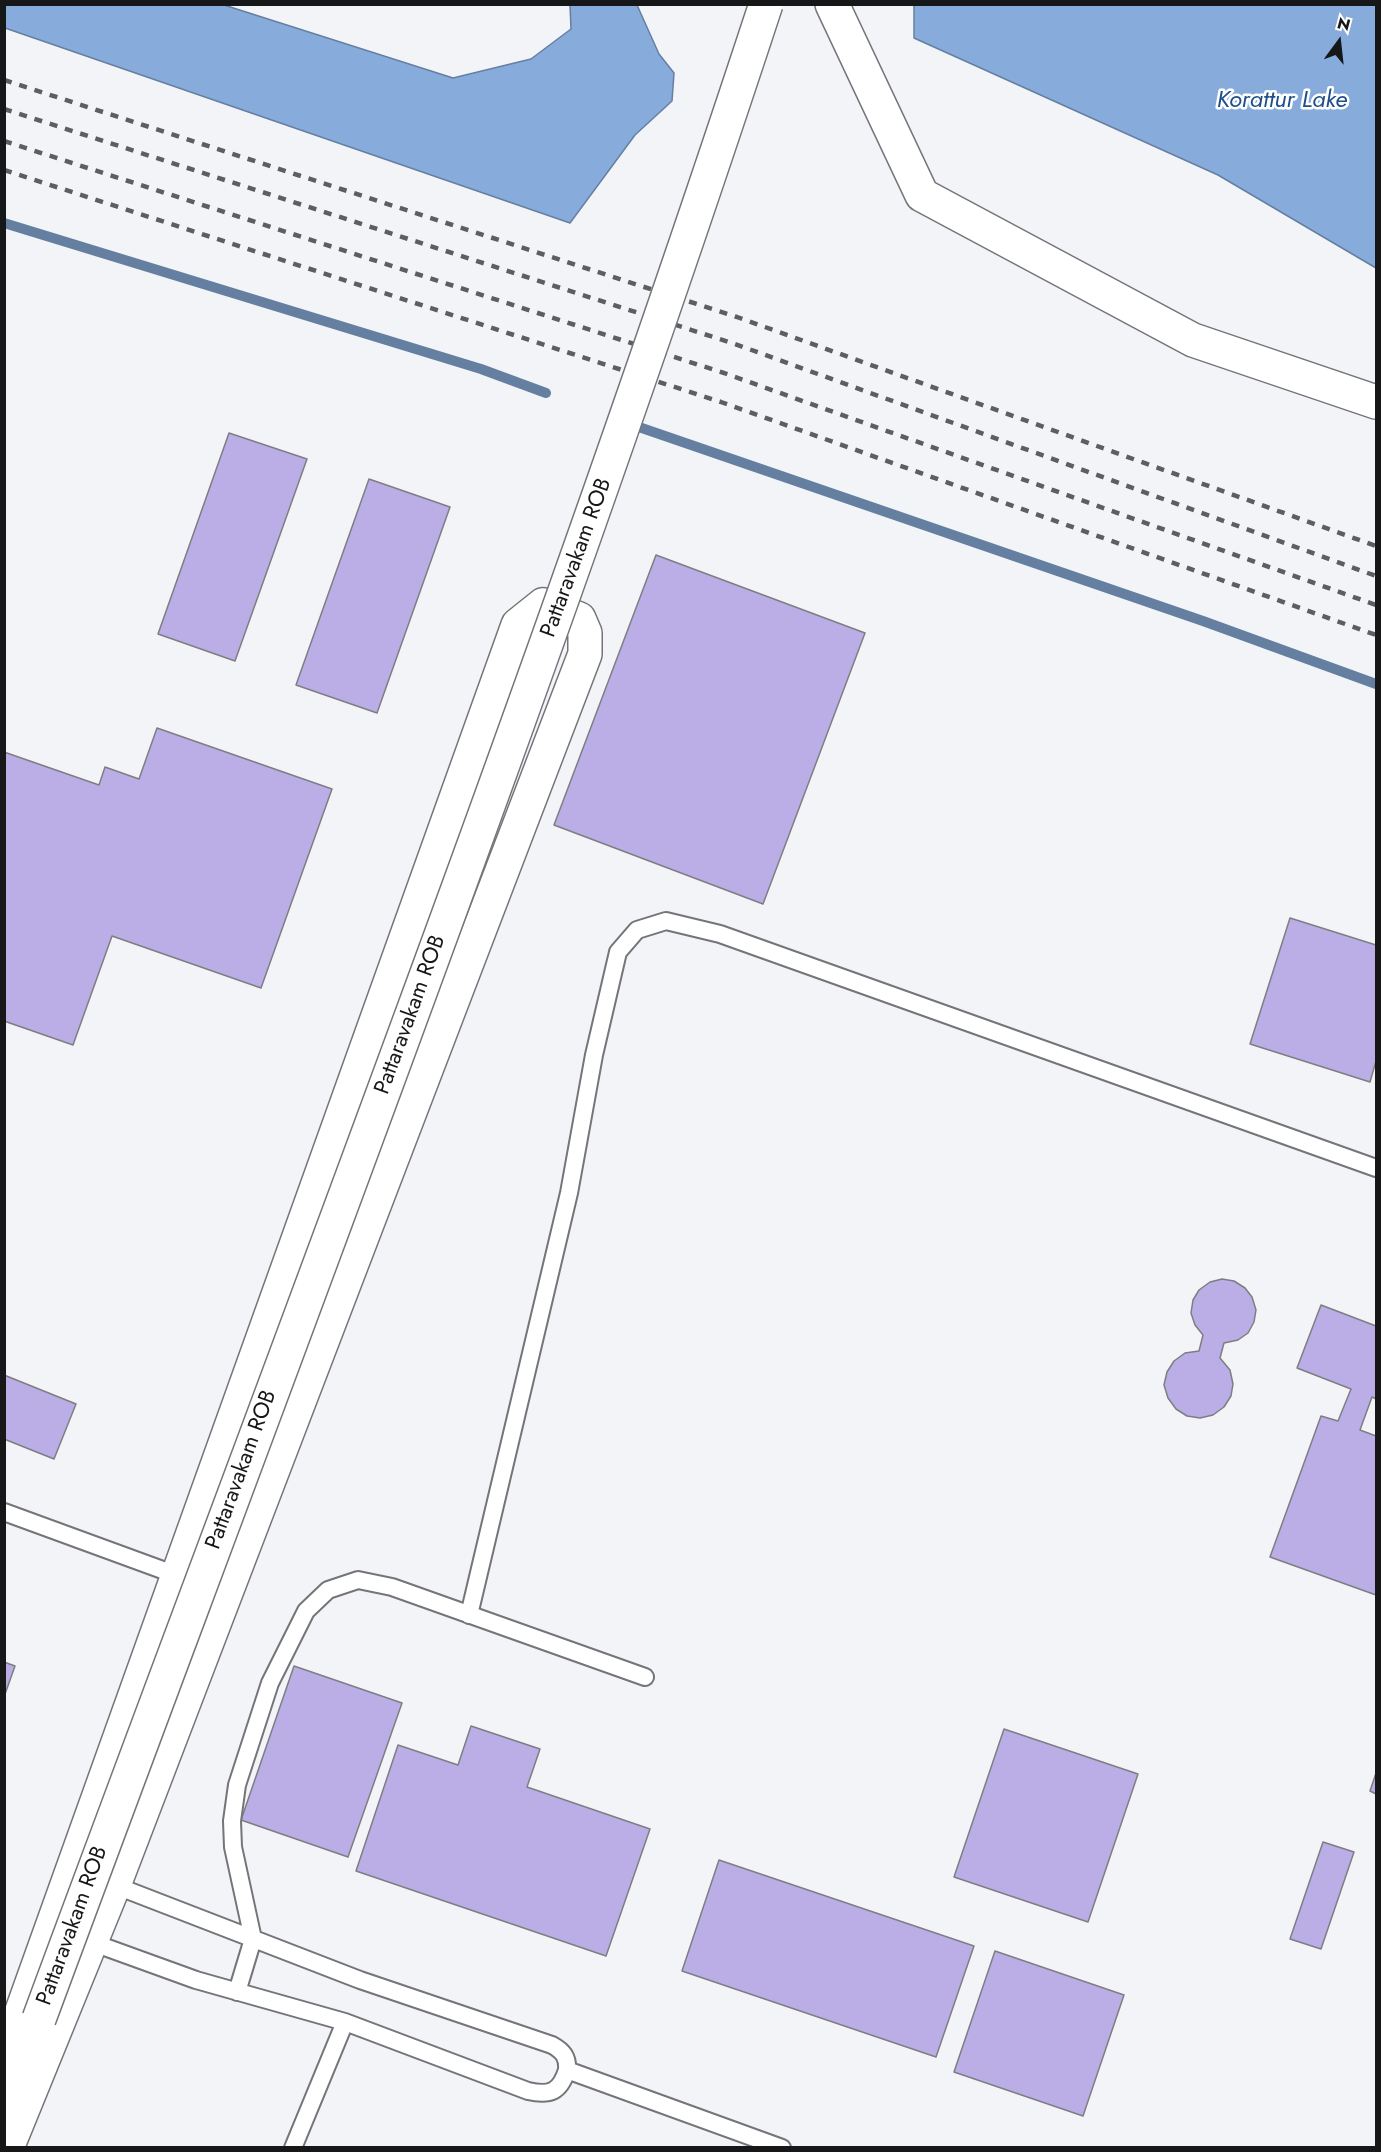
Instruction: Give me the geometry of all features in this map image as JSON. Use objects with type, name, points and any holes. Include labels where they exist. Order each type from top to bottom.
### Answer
[{"type":"street","name":"Pattaravakam ROB","points":[[4,2140],[39,2019],[420,992],[610,468],[701,203],[766,4]]},
{"type":"street","points":[[832,4],[922,195],[1193,340],[1377,402]]},
{"type":"street","points":[[4,2061],[518,625],[543,605],[579,619],[585,633],[585,654],[114,1885],[7,2148]]},
{"type":"street","name":"Pattaravakam ROB","points":[[4,2090],[39,2019]]},
{"type":"lane","points":[[469,1615],[569,1193],[606,1000],[618,952],[637,930],[666,921],[720,934],[1377,1168]]},
{"type":"lane","points":[[4,1512],[179,1576]]},
{"type":"lane","points":[[237,1992],[253,1939],[233,1847],[232,1821],[237,1785],[270,1683],[306,1611],[328,1590],[358,1580],[392,1587],[645,1677]]},
{"type":"lane","points":[[91,1942],[237,1992],[345,2022],[535,2093],[541,2094],[563,2083],[567,2061],[562,2050],[552,2045],[370,1983],[114,1885]]},
{"type":"lane","points":[[293,2148],[345,2022]]},
{"type":"lane","points":[[567,2070],[782,2148]]},
{"type":"water","points":[[5,4],[224,5],[453,78],[531,59],[571,29],[570,5],[637,5],[659,54],[674,73],[672,101],[635,135],[570,223],[5,28]]},
{"type":"water","name":"Korattur Lake","points":[[914,5],[1376,5],[1376,268],[1218,175],[914,38]]},
{"type":"building","points":[[229,433],[307,459],[235,661],[158,634]]},
{"type":"building","points":[[369,479],[450,507],[377,713],[296,685]]},
{"type":"building","points":[[656,555],[865,633],[763,904],[554,825]]},
{"type":"building","points":[[157,728],[332,789],[261,988],[112,936],[73,1045],[4,1021],[4,752],[99,785],[105,767],[139,779]]},
{"type":"building","points":[[1290,918],[1376,945],[1376,1061],[1370,1082],[1250,1044]]},
{"type":"building","points":[[1222,1279],[1234,1281],[1245,1288],[1252,1297],[1256,1310],[1254,1322],[1248,1333],[1238,1340],[1224,1343],[1220,1358],[1230,1370],[1233,1384],[1231,1396],[1224,1407],[1213,1415],[1200,1418],[1187,1416],[1176,1409],[1168,1398],[1164,1385],[1167,1372],[1174,1361],[1185,1353],[1199,1351],[1203,1335],[1195,1325],[1191,1313],[1193,1300],[1199,1290],[1210,1282]]},
{"type":"building","points":[[1321,1305],[1376,1326],[1376,1399],[1372,1397],[1360,1430],[1376,1436],[1376,1595],[1270,1557],[1321,1416],[1338,1421],[1351,1389],[1297,1368]]},
{"type":"building","points":[[4,1375],[76,1404],[54,1459],[4,1439]]},
{"type":"building","points":[[4,1662],[15,1666],[4,1697]]},
{"type":"building","points":[[294,1666],[402,1703],[348,1857],[241,1820]]},
{"type":"building","points":[[471,1726],[540,1749],[527,1787],[650,1829],[606,1956],[356,1871],[398,1745],[458,1765]]},
{"type":"building","points":[[1004,1729],[1138,1774],[1088,1922],[954,1877]]},
{"type":"building","points":[[1376,1773],[1376,1794],[1370,1791]]},
{"type":"building","points":[[1323,1842],[1354,1852],[1321,1949],[1290,1939]]},
{"type":"building","points":[[719,1860],[974,1946],[936,2057],[682,1971]]},
{"type":"building","points":[[995,1951],[1124,1995],[1083,2116],[954,2072]]},
{"type":"waterway","points":[[4,223],[481,369],[546,393]]},
{"type":"waterway","points":[[633,425],[1203,621],[1376,684]]},
{"type":"railway","points":[[4,80],[737,317],[1376,546]]},
{"type":"railway","points":[[4,109],[735,344],[1376,576]]},
{"type":"railway","points":[[4,141],[724,373],[1376,605]]},
{"type":"railway","points":[[4,170],[721,402],[1376,635]]}]
